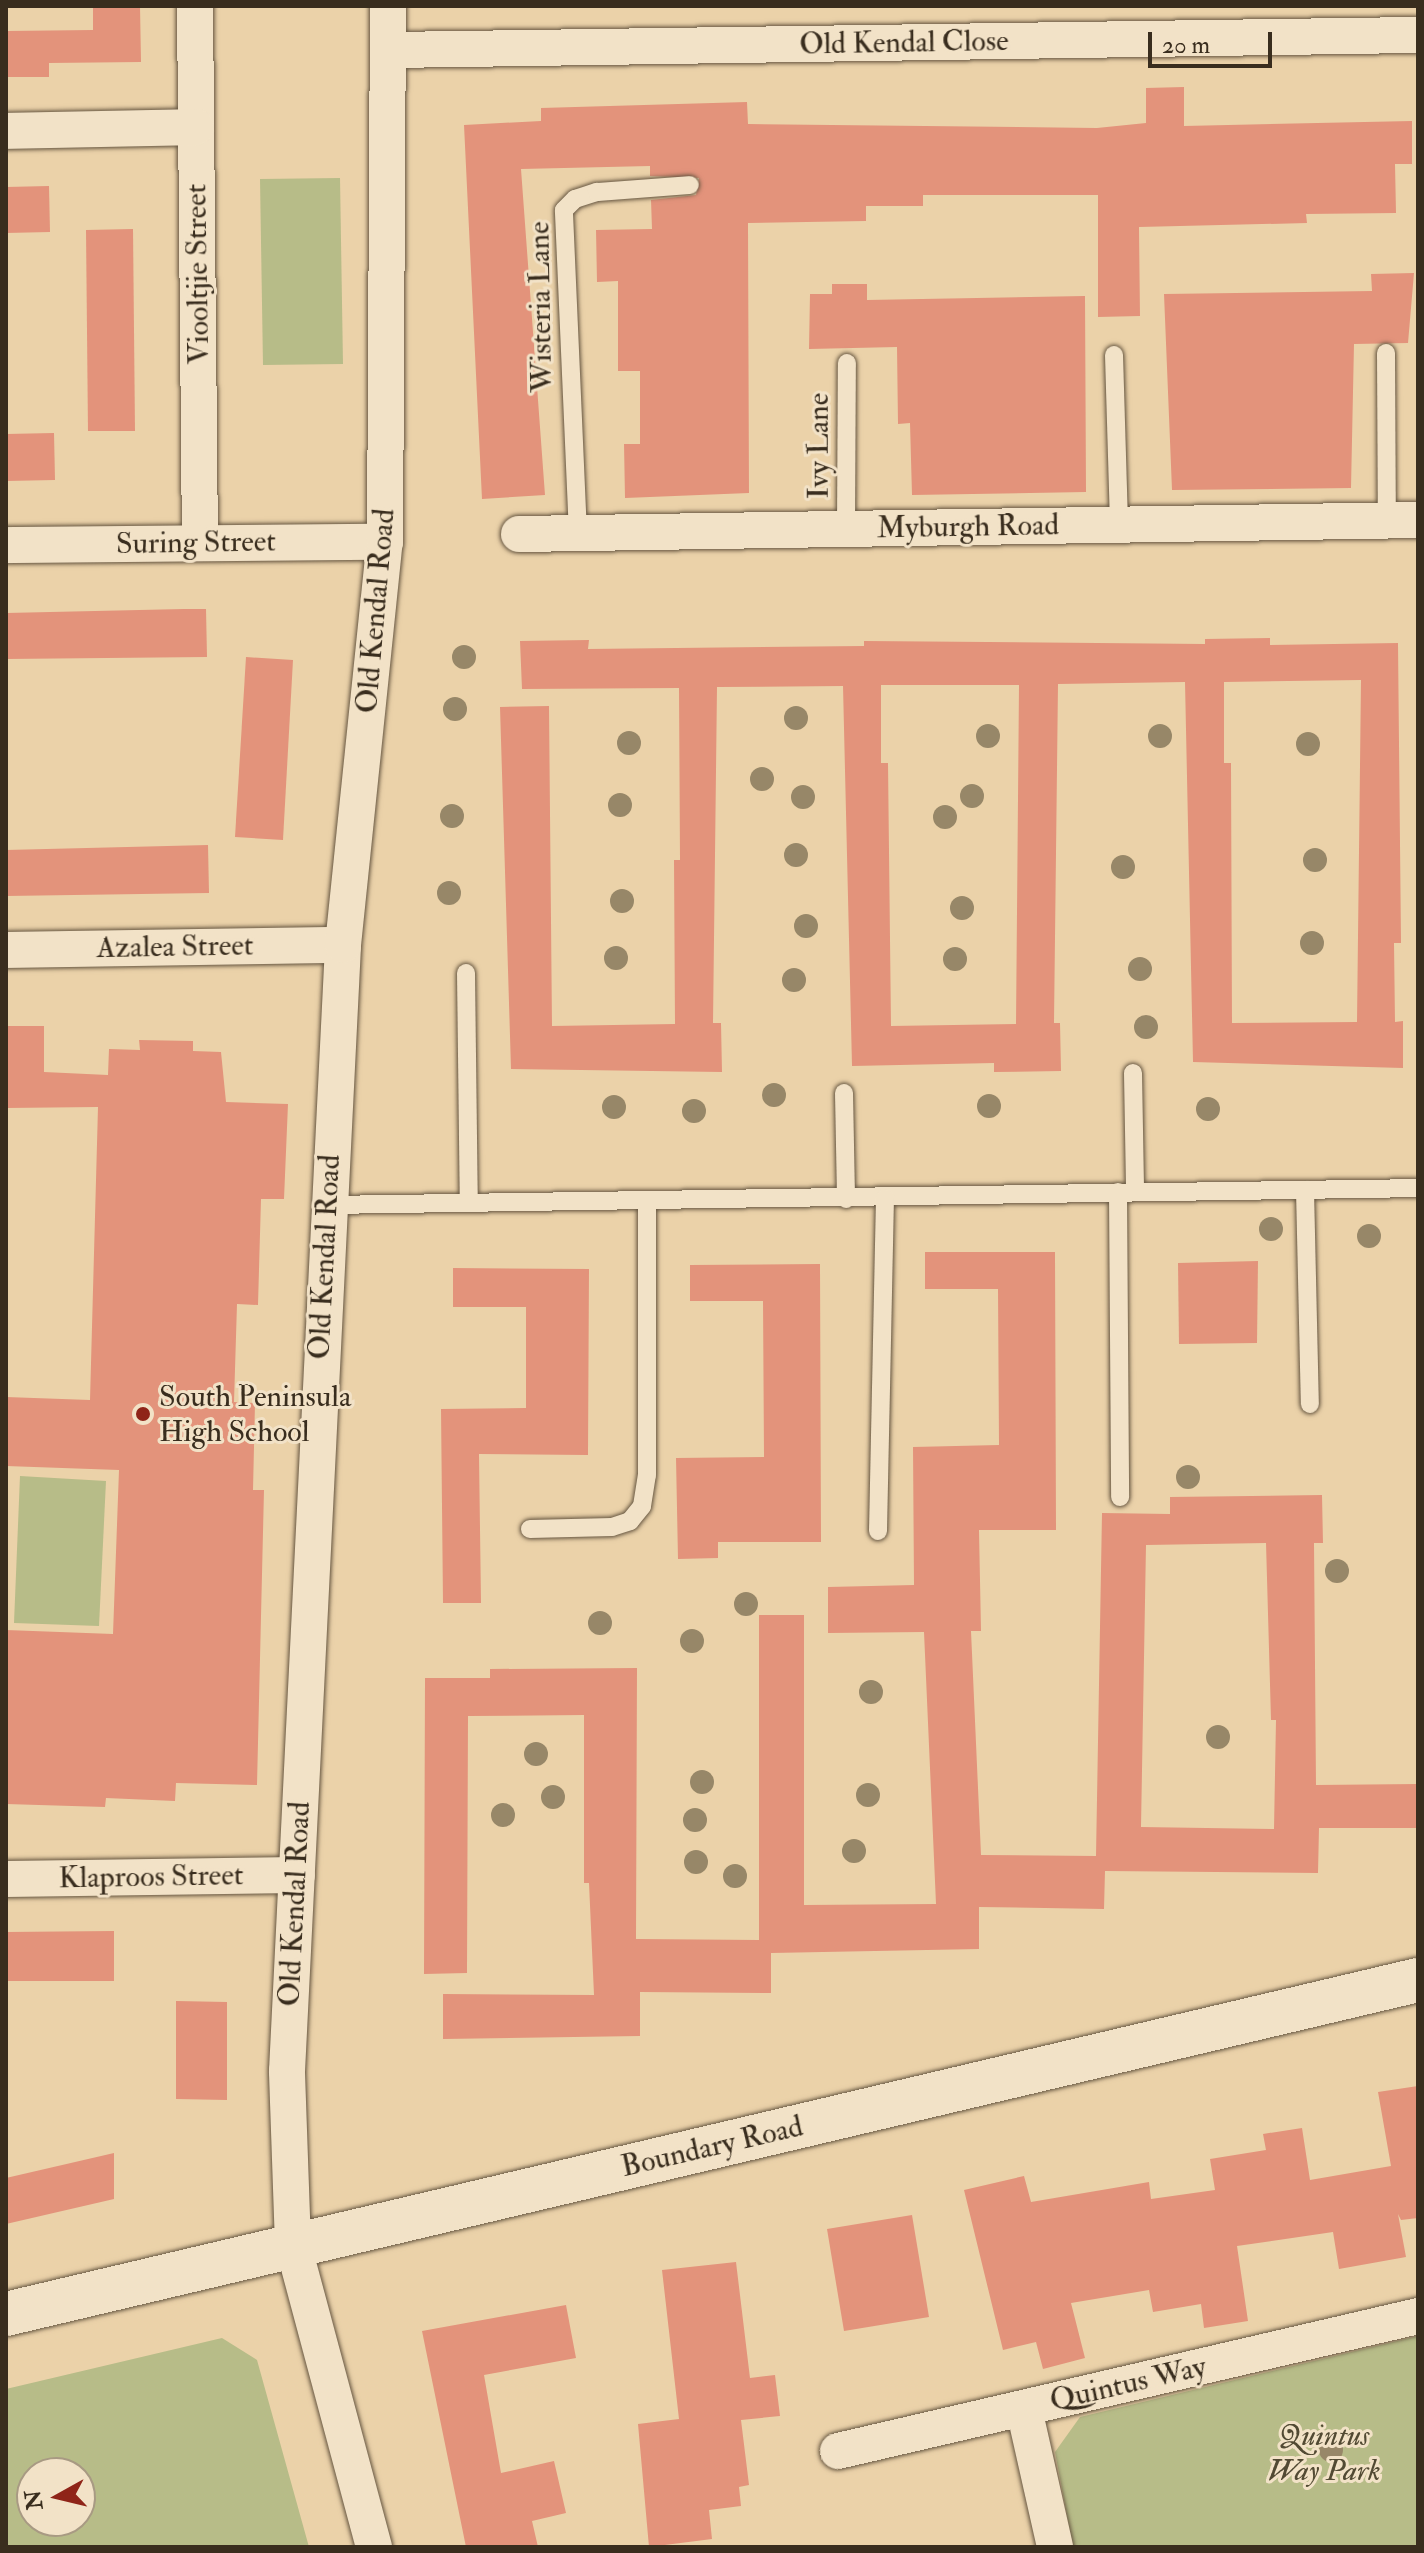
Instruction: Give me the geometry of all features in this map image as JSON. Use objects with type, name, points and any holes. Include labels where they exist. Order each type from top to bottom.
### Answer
[{"type":"street","name":"Viooltjie Street","points":[[195,6],[200,543]]},
{"type":"street","name":"Old Kendal Road","points":[[374,2547],[293,2245],[287,2071],[343,945],[385,542],[391,50],[388,6]]},
{"type":"street","name":"Old Kendal Close","points":[[391,50],[1418,35]]},
{"type":"street","points":[[6,131],[196,127]]},
{"type":"street","name":"Myburgh Road","points":[[519,534],[1402,520]]},
{"type":"street","name":"Suring Street","points":[[6,545],[385,542]]},
{"type":"street","name":"Azalea Street","points":[[6,950],[343,945]]},
{"type":"street","name":"Klaproos Street","points":[[6,1879],[297,1875]]},
{"type":"street","name":"Boundary Road","points":[[6,2314],[1418,1980]]},
{"type":"street","name":"Quintus Way","points":[[838,2451],[1418,2316]]},
{"type":"street","points":[[1024,2409],[1055,2547]]},
{"type":"lane","name":"Wisteria Lane","points":[[578,534],[564,210],[575,199],[597,192],[690,185]]},
{"type":"lane","points":[[1386,353],[1402,520]]},
{"type":"lane","points":[[1114,355],[1119,525]]},
{"type":"lane","name":"Ivy Lane","points":[[846,529],[847,363]]},
{"type":"lane","points":[[466,973],[469,1203]]},
{"type":"lane","points":[[1120,1497],[1133,1073]]},
{"type":"lane","points":[[844,1093],[846,1199]]},
{"type":"lane","points":[[328,1205],[1418,1188]]},
{"type":"lane","points":[[1305,1190],[1310,1404]]},
{"type":"lane","points":[[878,1531],[885,1198]]},
{"type":"lane","points":[[530,1529],[612,1527],[630,1521],[642,1506],[647,1475],[647,1202]]},
{"type":"green space","points":[[340,178],[343,364],[263,365],[260,179]]},
{"type":"green space","points":[[20,1476],[106,1481],[99,1626],[14,1623]]},
{"type":"green space","name":"Quintus Way Park","points":[[1418,2336],[1418,2547],[1073,2547],[1055,2452],[1080,2417]]},
{"type":"green space","points":[[222,2338],[257,2360],[309,2547],[6,2547],[6,2389]]},
{"type":"building","points":[[93,6],[140,6],[141,62],[49,63],[49,77],[6,77],[6,31],[93,30]]},
{"type":"building","points":[[1184,87],[1184,126],[1412,121],[1412,164],[1395,164],[1396,213],[1306,214],[1307,223],[1139,227],[1140,316],[1098,317],[1098,195],[923,195],[923,206],[866,206],[866,221],[748,223],[749,493],[625,498],[624,444],[640,444],[640,371],[618,371],[618,281],[597,282],[596,230],[652,229],[651,200],[696,195],[699,178],[650,176],[650,166],[521,169],[545,495],[482,499],[464,125],[541,121],[541,108],[747,102],[748,124],[1097,128],[1146,123],[1146,88]]},
{"type":"building","points":[[49,186],[50,232],[6,233],[6,187]]},
{"type":"building","points":[[133,229],[135,431],[88,431],[86,230]]},
{"type":"building","points":[[1414,273],[1408,343],[1354,344],[1351,488],[1172,490],[1164,294],[1372,291],[1371,274]]},
{"type":"building","points":[[832,284],[867,284],[867,300],[1085,296],[1086,492],[912,495],[910,423],[898,424],[897,347],[809,349],[810,294],[832,294]]},
{"type":"building","points":[[54,433],[55,480],[6,481],[6,434]]},
{"type":"building","points":[[206,609],[207,657],[6,659],[6,613]]},
{"type":"building","points":[[1270,638],[1270,645],[1398,643],[1401,943],[1394,943],[1395,1022],[1403,1021],[1403,1068],[1193,1062],[1185,682],[1058,684],[1054,1023],[1060,1023],[1061,1071],[994,1072],[994,1063],[852,1066],[843,686],[717,687],[713,1023],[721,1023],[722,1072],[511,1069],[500,707],[549,706],[552,1026],[675,1024],[674,860],[680,860],[679,688],[522,689],[520,641],[589,640],[588,649],[864,646],[864,641],[1205,644],[1205,639]],"holes":[[[1361,680],[1357,1022],[1232,1023],[1231,763],[1224,763],[1224,682]],[[881,685],[1019,685],[1016,1024],[891,1026],[888,763],[881,763]]]},
{"type":"building","points":[[246,657],[293,660],[283,840],[235,837]]},
{"type":"building","points":[[208,845],[209,893],[6,896],[6,850]]},
{"type":"building","name":"South Peninsula High School","points":[[6,1026],[44,1026],[44,1072],[108,1075],[109,1049],[140,1050],[139,1040],[193,1041],[193,1051],[221,1052],[226,1102],[288,1104],[284,1199],[261,1199],[258,1305],[237,1304],[234,1402],[255,1403],[253,1490],[264,1490],[257,1785],[176,1783],[175,1801],[106,1798],[105,1807],[6,1804],[6,1630],[113,1634],[119,1470],[6,1466],[6,1397],[90,1400],[98,1107],[6,1108]]},
{"type":"building","points":[[925,1252],[1055,1252],[1056,1530],[979,1530],[981,1631],[971,1631],[981,1855],[1096,1856],[1102,1513],[1170,1514],[1170,1497],[1322,1495],[1323,1543],[1314,1543],[1316,1785],[1418,1784],[1418,1828],[1319,1828],[1318,1873],[1105,1871],[1104,1909],[979,1907],[979,1949],[771,1953],[771,1993],[640,1992],[640,2036],[443,2039],[443,1994],[594,1995],[589,1883],[584,1883],[584,1715],[468,1716],[467,1973],[424,1974],[425,1678],[490,1678],[490,1669],[637,1668],[636,1939],[759,1940],[759,1615],[804,1615],[804,1905],[936,1904],[924,1632],[828,1633],[828,1587],[914,1585],[913,1447],[999,1445],[998,1289],[925,1289]],"holes":[[[1266,1543],[1271,1720],[1276,1720],[1274,1829],[1141,1827],[1146,1545]]]},
{"type":"building","points":[[1258,1261],[1257,1343],[1179,1344],[1178,1263]]},
{"type":"building","points":[[820,1264],[821,1542],[718,1542],[718,1558],[678,1559],[676,1458],[764,1457],[763,1301],[690,1301],[690,1265]]},
{"type":"building","points":[[453,1268],[589,1269],[588,1455],[479,1454],[481,1603],[443,1603],[441,1409],[526,1408],[526,1307],[453,1307]]},
{"type":"building","points":[[114,1931],[114,1981],[6,1981],[6,1932]]},
{"type":"building","points":[[176,2001],[227,2002],[227,2100],[176,2099]]},
{"type":"building","points":[[1418,2086],[1418,2218],[1401,2220],[1398,2214],[1406,2257],[1339,2269],[1333,2232],[1237,2246],[1248,2321],[1204,2328],[1201,2304],[1153,2312],[1149,2290],[1071,2303],[1085,2358],[1043,2369],[1036,2342],[1003,2350],[964,2190],[1024,2176],[1031,2202],[1149,2182],[1151,2199],[1215,2190],[1210,2159],[1266,2150],[1263,2134],[1302,2128],[1310,2180],[1391,2166],[1378,2092]]},
{"type":"building","points":[[114,2153],[114,2199],[6,2224],[6,2178]]},
{"type":"building","points":[[912,2215],[929,2317],[844,2331],[827,2229]]},
{"type":"building","points":[[736,2262],[750,2378],[775,2375],[780,2416],[741,2420],[749,2485],[739,2487],[741,2506],[709,2510],[712,2539],[649,2547],[638,2424],[679,2419],[662,2270]]},
{"type":"building","points":[[566,2305],[576,2358],[484,2375],[501,2473],[554,2461],[566,2513],[532,2521],[538,2547],[466,2547],[422,2331]]},
{"type":"place","name":"South Peninsula High School","points":[[143,1414]]}]
